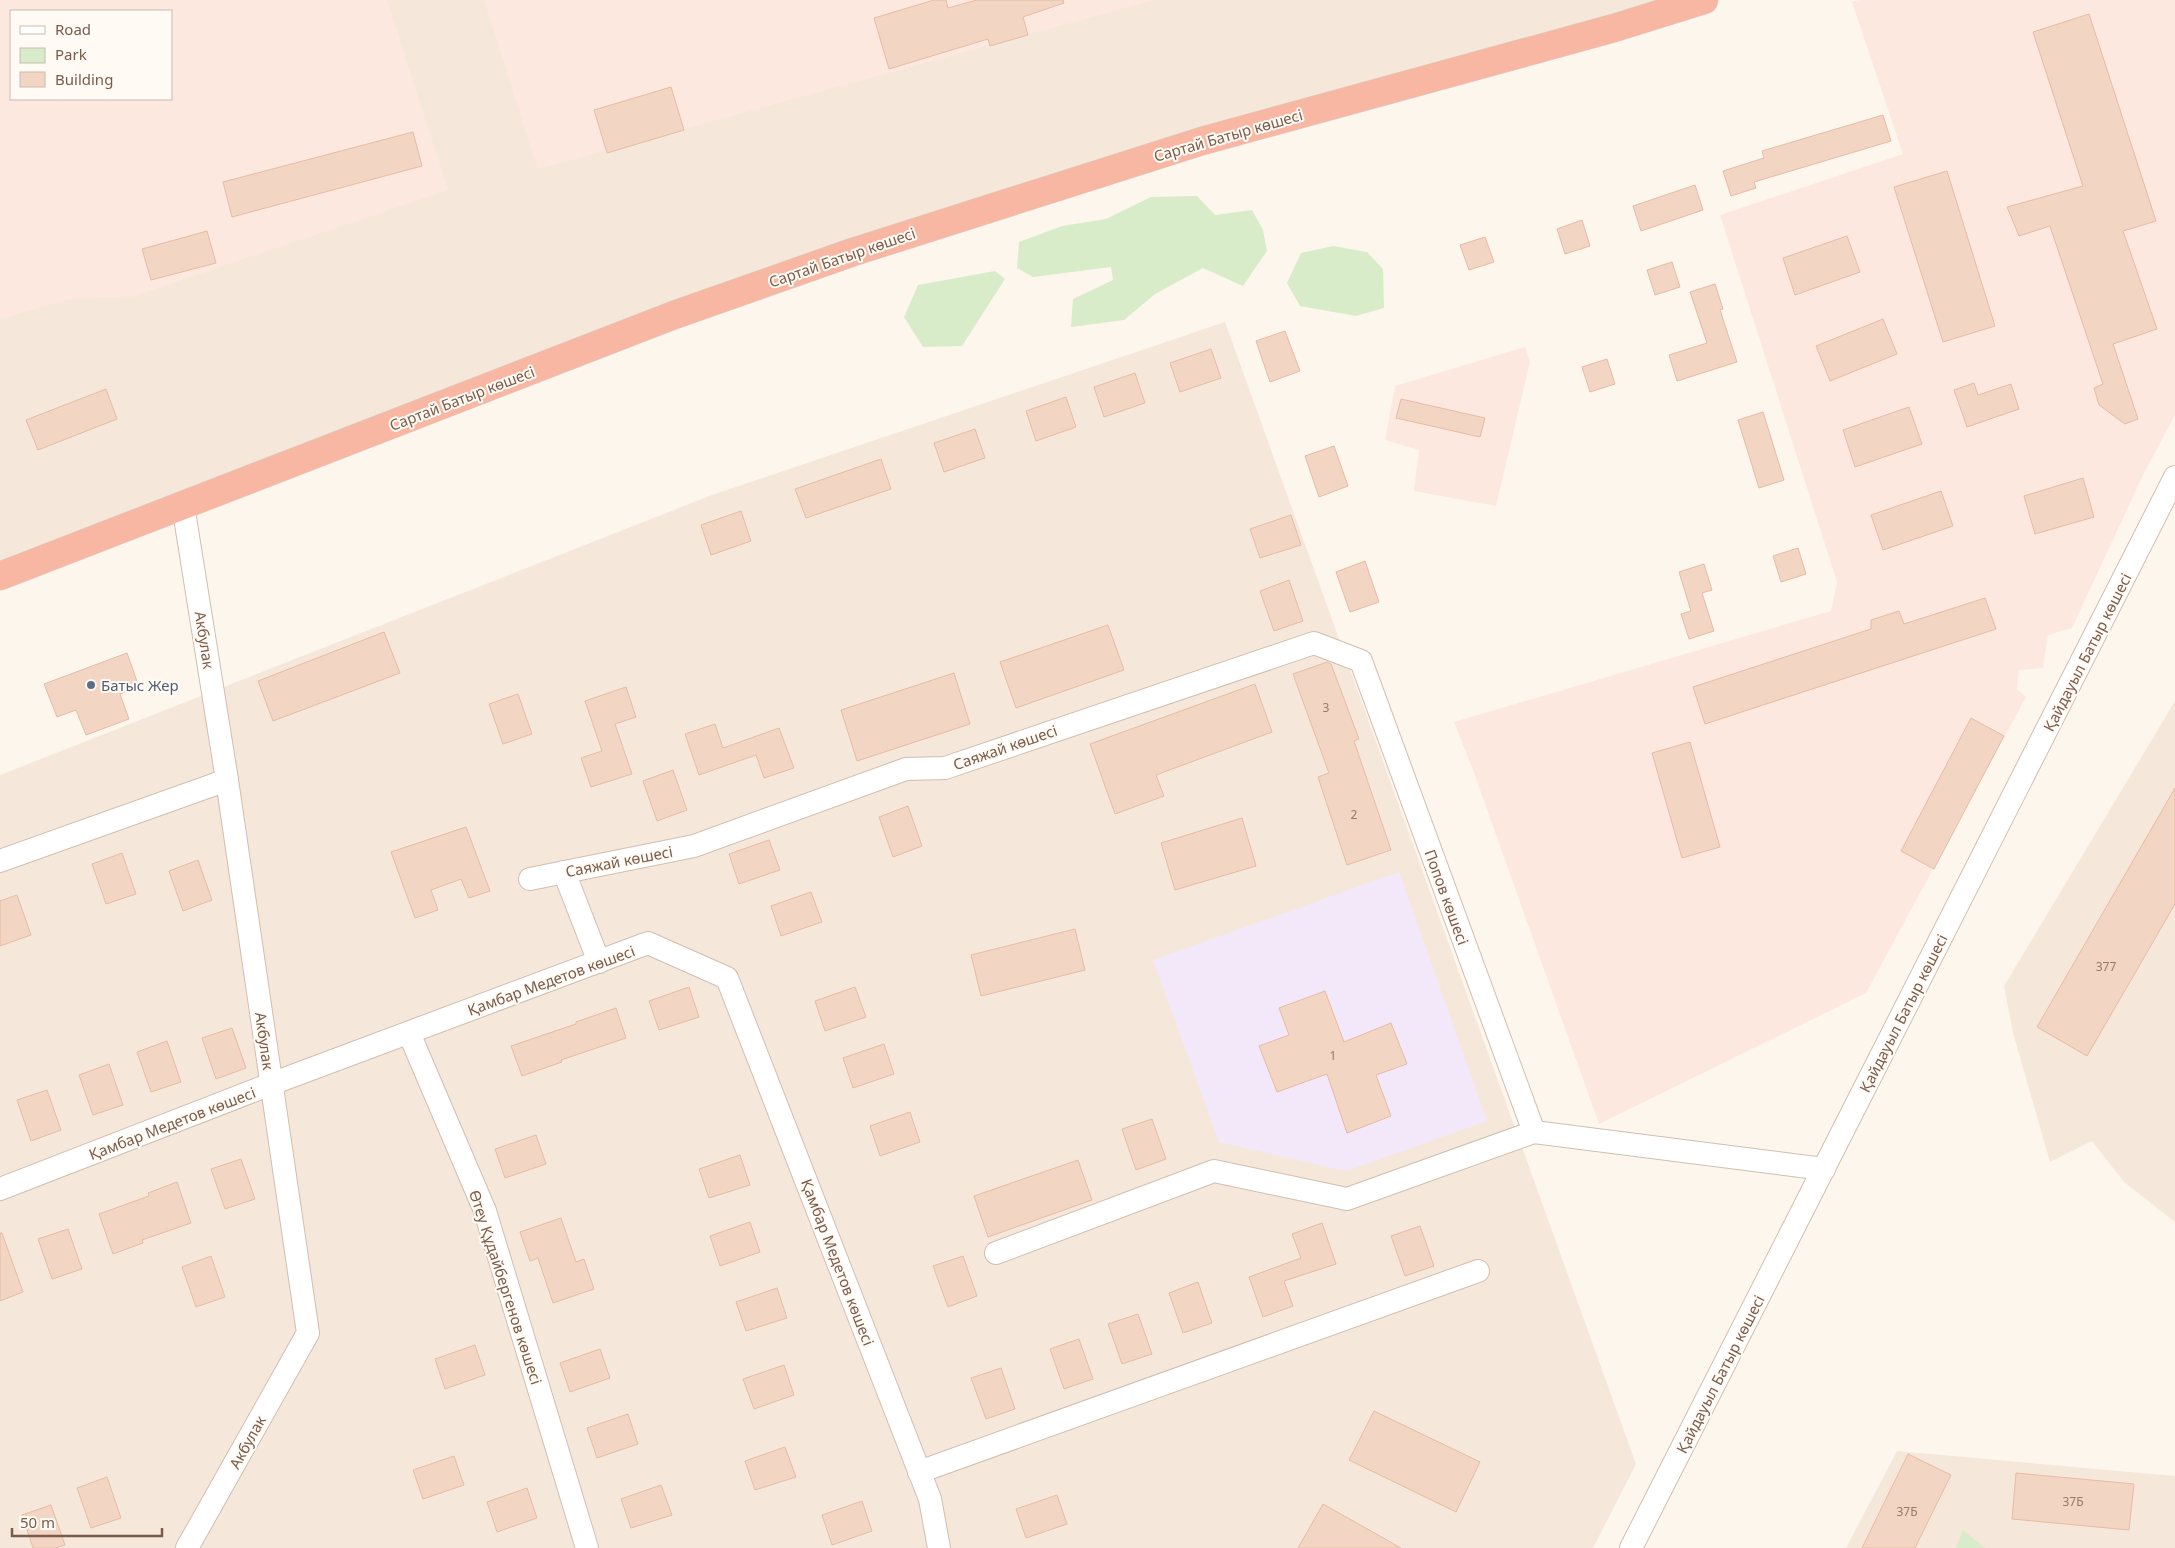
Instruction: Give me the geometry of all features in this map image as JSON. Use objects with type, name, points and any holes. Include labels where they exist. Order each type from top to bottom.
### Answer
[{"type":"highway","name":"Сартай Батыр көшесі","points":[[0,576],[674,315],[853,252],[1202,141],[1614,28],[1704,0]]},
{"type":"street","name":"Қайдауыл Батыр көшесі","points":[[1631,1548],[2175,477]]},
{"type":"street","name":"Акбулак","points":[[183,505],[227,780],[308,1333],[187,1548]]},
{"type":"street","name":"Саяжай көшесі","points":[[530,880],[694,846],[906,769],[945,768],[1314,643],[1361,661]]},
{"type":"street","name":"Попов көшесі","points":[[1361,661],[1534,1132]]},
{"type":"street","points":[[0,861],[227,780]]},
{"type":"street","points":[[564,872],[599,962]]},
{"type":"street","name":"Қамбар Медетов көшесі","points":[[0,1189],[271,1084],[648,944],[727,978],[930,1499],[940,1548]]},
{"type":"street","name":"Өтеу Құдайбергенов көшесі","points":[[409,1033],[485,1211],[587,1548]]},
{"type":"street","points":[[996,1253],[1214,1171],[1347,1200],[1534,1132],[1824,1169]]},
{"type":"street","points":[[919,1472],[1478,1271]]},
{"type":"shaded area","points":[[0,0],[1662,0],[1388,77],[0,564]]},
{"type":"shaded area","points":[[0,0],[387,0],[448,190],[131,297],[69,299],[0,319]]},
{"type":"shaded area","points":[[484,0],[1154,0],[538,169]]},
{"type":"shaded area","points":[[1859,0],[2175,0],[2175,415],[2143,475],[2072,628],[2048,635],[2043,668],[2019,670],[2017,689],[2026,697],[1866,993],[1599,1124],[1473,770],[1454,722],[1831,611],[1837,582],[1720,215],[1903,154],[1852,2]]},
{"type":"shaded area","points":[[1225,322],[1636,1464],[1593,1548],[0,1548],[0,775],[712,495]]},
{"type":"shaded area","points":[[1525,347],[1530,362],[1496,506],[1414,491],[1419,450],[1385,440],[1395,386]]},
{"type":"shaded area","points":[[2175,701],[2175,1222],[2124,1182],[2092,1141],[2050,1162],[2013,1033],[2004,986]]},
{"type":"shaded area","points":[[1399,872],[1487,1121],[1346,1171],[1219,1142],[1153,960]]},
{"type":"shaded area","points":[[1897,1451],[2175,1476],[2175,1548],[1846,1548]]},
{"type":"green space","points":[[1197,196],[1215,215],[1252,210],[1263,230],[1267,251],[1243,286],[1203,268],[1155,294],[1124,320],[1071,327],[1073,299],[1113,280],[1111,267],[1033,277],[1017,268],[1019,242],[1062,226],[1106,219],[1151,197]]},
{"type":"green space","points":[[1333,246],[1367,252],[1383,269],[1384,308],[1356,316],[1300,306],[1287,283],[1301,253]]},
{"type":"green space","points":[[995,271],[1005,279],[962,346],[923,347],[904,317],[918,285]]},
{"type":"green space","points":[[1963,1530],[1985,1548],[1956,1548]]},
{"type":"building","points":[[934,0],[946,0],[948,8],[977,0],[1063,0],[1064,3],[1023,17],[1028,35],[990,46],[988,39],[889,69],[874,18]]},
{"type":"building","points":[[2089,14],[2156,221],[2123,231],[2157,329],[2113,344],[2138,419],[2125,424],[2099,405],[2094,388],[2103,384],[2050,226],[2019,236],[2007,207],[2083,186],[2033,32]]},
{"type":"building","points":[[671,87],[684,130],[607,153],[594,110]]},
{"type":"building","points":[[1883,115],[1891,141],[1754,182],[1756,188],[1731,196],[1723,171],[1764,158],[1762,151]]},
{"type":"building","points":[[413,132],[422,166],[232,217],[223,182]]},
{"type":"building","points":[[1947,171],[1995,326],[1943,342],[1894,187]]},
{"type":"building","points":[[1695,185],[1703,210],[1641,231],[1633,206]]},
{"type":"building","points":[[1582,220],[1590,246],[1565,254],[1557,229]]},
{"type":"building","points":[[207,231],[216,263],[151,280],[142,249]]},
{"type":"building","points":[[1847,236],[1860,272],[1795,295],[1783,258]]},
{"type":"building","points":[[1485,237],[1494,262],[1469,270],[1460,245]]},
{"type":"building","points":[[1672,262],[1680,287],[1655,295],[1647,270]]},
{"type":"building","points":[[1715,284],[1723,309],[1720,310],[1737,362],[1677,381],[1669,355],[1707,343],[1690,292]]},
{"type":"building","points":[[1883,319],[1897,354],[1830,381],[1816,346]]},
{"type":"building","points":[[1285,331],[1300,371],[1270,382],[1256,341]]},
{"type":"building","points":[[1211,349],[1221,378],[1180,392],[1170,363]]},
{"type":"building","points":[[1607,359],[1615,384],[1590,392],[1582,367]]},
{"type":"building","points":[[1135,373],[1145,403],[1104,417],[1094,387]]},
{"type":"building","points":[[1974,383],[1978,395],[2011,384],[2019,409],[1967,427],[1954,390]]},
{"type":"building","points":[[106,389],[117,419],[38,450],[26,420]]},
{"type":"building","points":[[1066,397],[1076,427],[1036,441],[1026,411]]},
{"type":"building","points":[[1401,399],[1485,418],[1480,437],[1396,418]]},
{"type":"building","points":[[1909,407],[1922,444],[1855,467],[1843,430]]},
{"type":"building","points":[[1763,412],[1784,480],[1759,488],[1738,420]]},
{"type":"building","points":[[975,429],[985,458],[944,472],[934,443]]},
{"type":"building","points":[[1334,446],[1348,486],[1319,497],[1305,456]]},
{"type":"building","points":[[881,459],[891,489],[806,518],[795,489]]},
{"type":"building","points":[[2083,478],[2094,517],[2035,534],[2024,496]]},
{"type":"building","points":[[1941,491],[1953,526],[1883,550],[1871,515]]},
{"type":"building","points":[[741,511],[751,541],[711,555],[701,525]]},
{"type":"building","points":[[1291,515],[1301,545],[1260,558],[1250,529]]},
{"type":"building","points":[[1798,548],[1806,574],[1781,582],[1773,556]]},
{"type":"building","points":[[1365,561],[1379,602],[1350,612],[1336,572]]},
{"type":"building","points":[[1704,564],[1712,590],[1702,593],[1714,631],[1689,639],[1681,614],[1691,611],[1679,572]]},
{"type":"building","points":[[1289,580],[1303,621],[1274,631],[1260,591]]},
{"type":"building","points":[[1985,598],[1996,629],[1705,724],[1693,687],[1871,629],[1871,620],[1899,611],[1904,624]]},
{"type":"building","points":[[1108,625],[1124,670],[1016,708],[1000,662]]},
{"type":"building","points":[[384,632],[400,673],[273,721],[258,681]]},
{"type":"building","points":[[127,653],[139,687],[120,694],[129,719],[86,735],[76,710],[57,717],[44,684]]},
{"type":"building","points":[[1327,662],[1331,664],[1359,739],[1354,741],[1391,850],[1347,865],[1318,777],[1329,773],[1293,674]]},
{"type":"building","points":[[954,673],[970,724],[857,761],[841,710]]},
{"type":"building","points":[[1255,684],[1272,732],[1156,775],[1164,796],[1115,814],[1090,744]]},
{"type":"building","points":[[626,687],[636,717],[615,724],[632,774],[591,787],[581,758],[602,751],[585,701]]},
{"type":"building","points":[[518,694],[532,734],[503,744],[489,704]]},
{"type":"building","points":[[1971,718],[2004,736],[1934,869],[1901,851]]},
{"type":"building","points":[[715,724],[723,748],[779,728],[794,768],[764,778],[756,755],[699,775],[685,734]]},
{"type":"building","points":[[1690,742],[1720,847],[1682,858],[1652,753]]},
{"type":"building","points":[[673,770],[687,810],[657,821],[643,781]]},
{"type":"building","points":[[2175,788],[2175,904],[2087,1056],[2037,1027]]},
{"type":"building","points":[[908,806],[922,846],[893,857],[879,817]]},
{"type":"building","points":[[1242,818],[1256,866],[1175,890],[1161,843]]},
{"type":"building","points":[[466,827],[490,891],[469,898],[461,879],[431,890],[438,910],[415,918],[391,852]]},
{"type":"building","points":[[769,840],[780,870],[739,884],[729,854]]},
{"type":"building","points":[[122,853],[136,894],[106,904],[92,864]]},
{"type":"building","points":[[198,860],[212,900],[183,911],[169,871]]},
{"type":"building","points":[[811,892],[822,922],[781,936],[771,906]]},
{"type":"building","points":[[17,895],[31,935],[0,946],[0,901]]},
{"type":"building","points":[[1075,929],[1085,970],[981,996],[971,955]]},
{"type":"building","points":[[689,987],[699,1017],[659,1030],[649,1001]]},
{"type":"building","points":[[855,987],[866,1017],[825,1031],[815,1001]]},
{"type":"building","points":[[1325,991],[1344,1042],[1391,1023],[1407,1064],[1376,1075],[1391,1116],[1347,1133],[1327,1074],[1277,1092],[1259,1046],[1289,1035],[1279,1008]]},
{"type":"building","points":[[616,1008],[626,1038],[561,1060],[562,1062],[522,1076],[511,1046]]},
{"type":"building","points":[[232,1028],[246,1068],[216,1079],[202,1038]]},
{"type":"building","points":[[167,1041],[181,1082],[151,1092],[137,1052]]},
{"type":"building","points":[[884,1044],[894,1074],[853,1088],[843,1058]]},
{"type":"building","points":[[109,1064],[123,1105],[93,1115],[79,1075]]},
{"type":"building","points":[[47,1090],[61,1130],[31,1141],[17,1100]]},
{"type":"building","points":[[910,1112],[920,1142],[880,1156],[870,1126]]},
{"type":"building","points":[[1152,1119],[1166,1159],[1136,1170],[1122,1129]]},
{"type":"building","points":[[536,1135],[546,1164],[505,1178],[495,1149]]},
{"type":"building","points":[[740,1155],[750,1185],[709,1198],[699,1169]]},
{"type":"building","points":[[241,1159],[255,1199],[225,1209],[211,1169]]},
{"type":"building","points":[[1078,1160],[1092,1200],[988,1237],[974,1196]]},
{"type":"building","points":[[177,1182],[191,1223],[142,1240],[143,1243],[113,1254],[99,1214],[149,1196],[148,1193]]},
{"type":"building","points":[[561,1218],[576,1262],[584,1259],[594,1289],[553,1303],[538,1258],[530,1261],[520,1232]]},
{"type":"building","points":[[750,1222],[760,1252],[720,1266],[710,1236]]},
{"type":"building","points":[[1322,1223],[1336,1264],[1284,1281],[1293,1306],[1263,1317],[1249,1277],[1301,1258],[1292,1234]]},
{"type":"building","points":[[1420,1226],[1434,1266],[1405,1276],[1391,1236]]},
{"type":"building","points":[[68,1229],[82,1269],[52,1279],[38,1239]]},
{"type":"building","points":[[0,1233],[2,1233],[23,1292],[0,1301]]},
{"type":"building","points":[[211,1256],[225,1297],[196,1307],[182,1267]]},
{"type":"building","points":[[963,1256],[977,1296],[948,1307],[933,1266]]},
{"type":"building","points":[[1198,1282],[1212,1323],[1183,1333],[1169,1293]]},
{"type":"building","points":[[777,1288],[787,1318],[746,1331],[736,1302]]},
{"type":"building","points":[[1138,1314],[1152,1354],[1122,1364],[1108,1324]]},
{"type":"building","points":[[1079,1339],[1093,1379],[1064,1389],[1050,1349]]},
{"type":"building","points":[[475,1345],[485,1375],[445,1389],[435,1359]]},
{"type":"building","points":[[600,1349],[610,1378],[570,1392],[560,1363]]},
{"type":"building","points":[[784,1365],[794,1395],[754,1409],[743,1379]]},
{"type":"building","points":[[1001,1368],[1015,1409],[986,1419],[971,1378]]},
{"type":"building","points":[[1374,1411],[1480,1462],[1456,1512],[1349,1460]]},
{"type":"building","points":[[628,1414],[638,1444],[597,1458],[587,1428]]},
{"type":"building","points":[[785,1447],[796,1477],[755,1490],[745,1461]]},
{"type":"building","points":[[1908,1454],[1951,1475],[1915,1548],[1862,1548]]},
{"type":"building","points":[[454,1456],[464,1485],[423,1499],[413,1470]]},
{"type":"building","points":[[2016,1473],[2134,1484],[2129,1530],[2012,1519]]},
{"type":"building","points":[[107,1477],[121,1518],[91,1528],[77,1488]]},
{"type":"building","points":[[661,1485],[672,1515],[631,1528],[621,1499]]},
{"type":"building","points":[[527,1488],[537,1518],[497,1532],[487,1502]]},
{"type":"building","points":[[1057,1495],[1067,1524],[1026,1538],[1016,1509]]},
{"type":"building","points":[[862,1501],[872,1531],[832,1545],[822,1515]]},
{"type":"building","points":[[1323,1504],[1401,1548],[1298,1548]]},
{"type":"building","points":[[51,1505],[65,1545],[56,1548],[33,1548],[22,1515]]},
{"type":"place","name":"Батыс Жер","points":[[91,685]]}]
